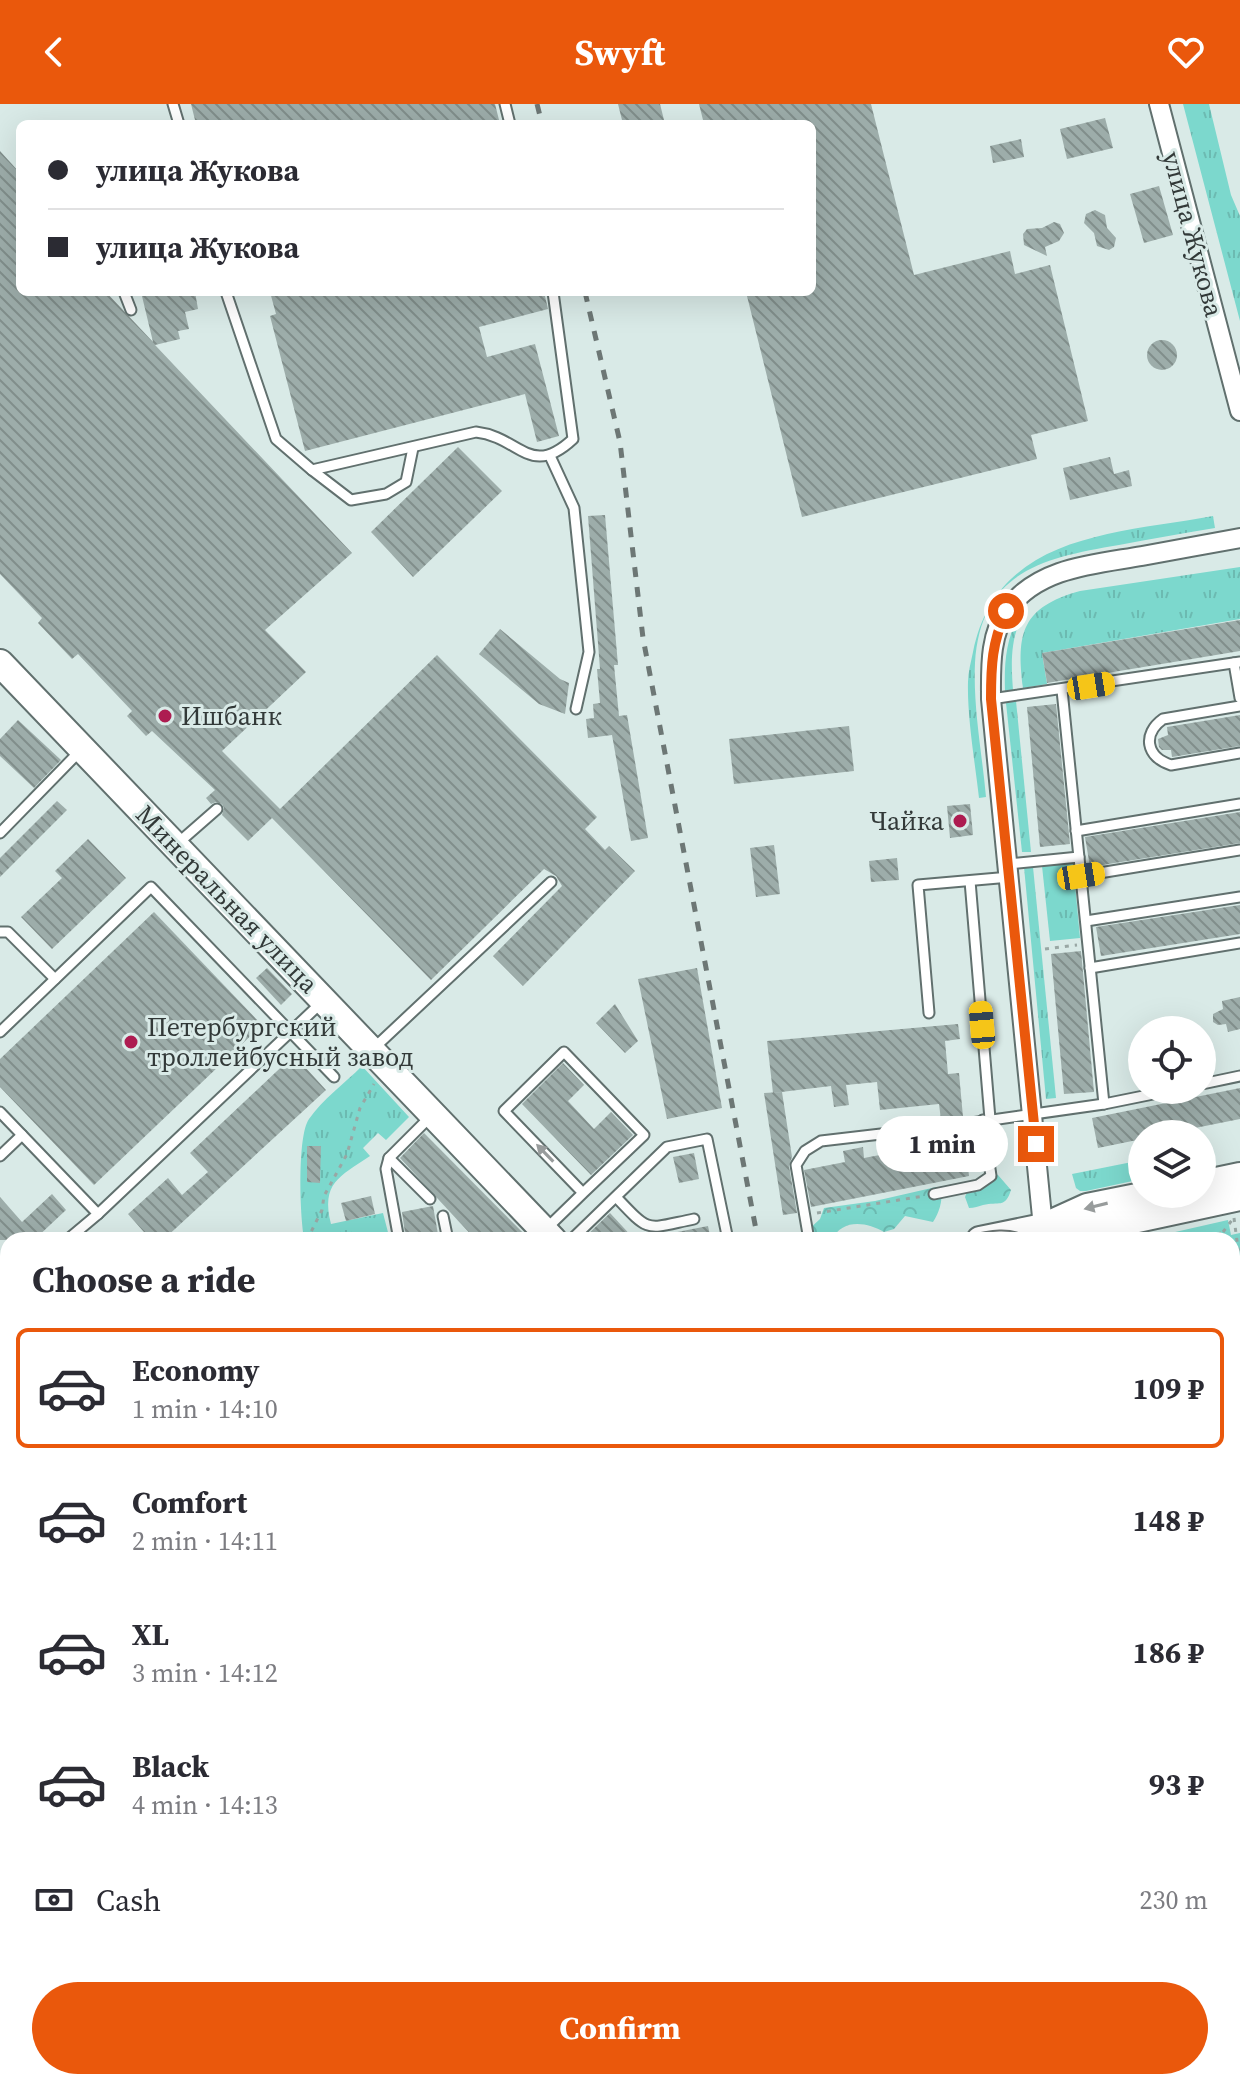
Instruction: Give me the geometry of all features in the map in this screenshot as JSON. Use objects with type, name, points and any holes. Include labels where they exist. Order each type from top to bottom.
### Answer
[{"type":"street","name":"улица Жукова","points":[[1159,104],[1240,411]]},
{"type":"street","points":[[1044,1232],[991,699],[991,659],[998,630],[1006,611],[1019,595],[1070,569],[1240,538]]},
{"type":"street","name":"Минеральная улица","points":[[0,663],[546,1232]]},
{"type":"street","points":[[1216,1181],[1240,1176]]},
{"type":"street","points":[[1056,1232],[1091,1229],[1240,1197]]},
{"type":"street","points":[[1046,1232],[1087,1207],[1128,1199]]},
{"type":"lane","points":[[126,296],[131,310]]},
{"type":"lane","points":[[227,296],[276,439],[312,470],[351,500],[386,494],[406,482],[413,448]]},
{"type":"lane","points":[[312,470],[476,432],[493,434],[520,450],[540,457],[558,453],[573,439],[554,296]]},
{"type":"lane","points":[[550,456],[574,508],[589,652],[576,709]]},
{"type":"lane","points":[[991,699],[1237,662],[1240,698]]},
{"type":"lane","points":[[1062,690],[1104,1104]]},
{"type":"lane","points":[[1240,706],[1163,719],[1149,734],[1149,745],[1153,755],[1171,765],[1240,753]]},
{"type":"lane","points":[[0,833],[83,749]]},
{"type":"lane","points":[[1076,831],[1240,804]]},
{"type":"lane","points":[[175,845],[217,809]]},
{"type":"lane","points":[[1081,876],[1240,850]]},
{"type":"lane","points":[[929,1013],[918,885],[970,881],[1079,857]]},
{"type":"lane","points":[[934,1194],[978,1185],[991,1176],[970,881]]},
{"type":"lane","points":[[371,1050],[551,882]]},
{"type":"lane","points":[[0,1032],[151,887],[334,1077]]},
{"type":"lane","points":[[1086,921],[1240,897]]},
{"type":"lane","points":[[0,932],[8,932],[55,979]]},
{"type":"lane","points":[[1090,968],[1240,943]]},
{"type":"lane","points":[[77,1232],[324,1000]]},
{"type":"lane","points":[[551,1232],[567,1208],[583,1193],[644,1135],[564,1052],[504,1111],[583,1193]]},
{"type":"lane","points":[[1216,1081],[1240,1076]]},
{"type":"lane","points":[[964,1124],[1128,1099]]},
{"type":"lane","points":[[0,1112],[98,1214]]},
{"type":"lane","points":[[398,1232],[386,1169],[389,1158],[433,1114]]},
{"type":"lane","points":[[808,1232],[796,1165],[805,1151],[821,1141],[941,1127]]},
{"type":"lane","points":[[0,1156],[22,1135]]},
{"type":"lane","points":[[579,1232],[667,1147],[707,1139],[726,1232]]},
{"type":"lane","points":[[389,1158],[430,1199]]},
{"type":"lane","points":[[616,1197],[642,1225],[652,1228],[694,1219]]},
{"type":"lane","points":[[443,1216],[446,1232]]},
{"type":"path","points":[[1045,949],[1088,944]]},
{"type":"path","points":[[311,1232],[322,1210],[324,1196],[347,1154],[360,1108],[379,1076]]},
{"type":"path","points":[[805,1215],[934,1194]]},
{"type":"path","points":[[1222,1232],[1234,1218],[1236,1232]]},
{"type":"green space","points":[[1183,104],[1209,104],[1231,195],[1240,216],[1240,321]]},
{"type":"green space","points":[[1213,516],[1215,528],[1065,556],[1021,574],[1001,591],[1034,561],[1066,546],[1138,528]]},
{"type":"green space","points":[[1240,567],[1240,619],[1042,653],[1047,684],[1023,688],[1023,637],[1027,625],[1046,605],[1080,591]]},
{"type":"green space","points":[[989,609],[980,632],[975,663],[986,797],[979,798],[968,678],[973,652],[986,613]]},
{"type":"green space","points":[[1022,611],[1024,613],[1012,650],[1013,690],[1005,691],[1007,650],[1012,630]]},
{"type":"green space","points":[[1016,701],[1031,852],[1022,852],[1006,703]]},
{"type":"green space","points":[[1073,863],[1080,938],[1050,941],[1042,866]]},
{"type":"green space","points":[[1024,867],[1033,867],[1056,1098],[1046,1099]]},
{"type":"green space","points":[[362,1066],[409,1117],[386,1140],[378,1133],[363,1148],[370,1156],[335,1182],[329,1199],[331,1224],[383,1213],[388,1232],[303,1232],[300,1176],[303,1142],[309,1119]]},
{"type":"green space","points":[[1128,1163],[1128,1182],[1086,1191],[1076,1188],[1072,1174]]},
{"type":"green space","points":[[992,1173],[998,1175],[1011,1190],[1006,1200],[969,1208],[965,1197],[967,1192]]},
{"type":"green space","points":[[936,1187],[941,1190],[939,1211],[933,1222],[905,1216],[894,1229],[884,1232],[863,1224],[848,1225],[837,1232],[807,1231],[820,1219],[824,1208],[875,1201]]},
{"type":"green space","points":[[1228,1220],[1230,1232],[1175,1232]]},
{"type":"building","points":[[191,104],[495,104],[499,120],[195,120]]},
{"type":"building","points":[[618,104],[660,104],[664,120],[622,120]]},
{"type":"building","points":[[699,104],[871,104],[914,275],[1010,251],[1015,274],[1050,265],[1088,421],[1031,435],[1037,459],[802,517],[747,296],[816,296],[816,120],[703,120]]},
{"type":"building","points":[[1105,118],[1113,148],[1067,159],[1060,129]]},
{"type":"building","points":[[1021,139],[1024,157],[993,163],[990,146]]},
{"type":"building","points":[[0,151],[16,169],[16,296],[110,296],[153,342],[142,296],[196,296],[198,309],[185,312],[189,329],[178,331],[180,339],[155,345],[352,553],[265,630],[306,672],[222,751],[280,809],[437,655],[597,817],[585,829],[605,850],[609,846],[635,871],[523,986],[493,956],[562,886],[556,876],[544,869],[431,980],[272,818],[248,841],[222,815],[222,804],[211,804],[206,798],[215,790],[152,731],[146,736],[127,716],[132,711],[78,654],[72,659],[38,623],[42,618],[0,574]]},
{"type":"building","points":[[1159,186],[1173,235],[1144,243],[1130,194]]},
{"type":"building","points":[[1095,210],[1105,215],[1107,228],[1116,238],[1114,247],[1109,250],[1097,246],[1094,233],[1084,223],[1086,214]]},
{"type":"building","points":[[1054,222],[1060,224],[1064,233],[1059,241],[1045,247],[1047,256],[1024,245],[1023,234],[1027,229],[1042,228]]},
{"type":"building","points":[[271,296],[545,296],[548,309],[479,327],[487,357],[535,344],[559,436],[537,442],[525,394],[305,451],[270,316],[276,314]]},
{"type":"building","points":[[1162,340],[1173,344],[1177,355],[1173,366],[1162,370],[1151,366],[1147,355],[1151,344]]},
{"type":"building","points":[[458,447],[502,491],[413,577],[371,532]]},
{"type":"building","points":[[1110,457],[1114,474],[1129,470],[1132,486],[1070,500],[1063,468]]},
{"type":"building","points":[[605,515],[618,665],[614,665],[619,716],[627,715],[648,838],[631,841],[612,735],[588,738],[586,719],[594,718],[593,704],[600,703],[588,516]]},
{"type":"building","points":[[1240,620],[1240,651],[1047,683],[1042,653]]},
{"type":"building","points":[[500,629],[569,683],[565,714],[539,704],[479,654]]},
{"type":"building","points":[[1056,704],[1070,844],[1040,847],[1027,707]]},
{"type":"building","points":[[1240,715],[1240,746],[1172,757],[1171,750],[1159,747],[1158,739],[1168,735],[1167,727]]},
{"type":"building","points":[[18,720],[61,760],[34,788],[0,756],[0,739]]},
{"type":"building","points":[[849,726],[854,771],[734,784],[729,739]]},
{"type":"building","points":[[57,801],[67,810],[0,877],[0,858]]},
{"type":"building","name":"Чайка","points":[[970,804],[973,835],[950,838],[947,806]]},
{"type":"building","points":[[1240,812],[1240,843],[1090,867],[1085,837]]},
{"type":"building","points":[[88,839],[126,878],[52,949],[21,917],[62,878],[55,871]]},
{"type":"building","points":[[774,845],[780,894],[756,897],[750,848]]},
{"type":"building","points":[[897,858],[899,880],[871,882],[869,861]]},
{"type":"building","points":[[1240,905],[1240,934],[1101,956],[1096,927]]},
{"type":"building","name":"Петербургский троллейбусный завод","points":[[154,912],[262,1025],[94,1185],[0,1087],[0,1059]]},
{"type":"building","points":[[1081,951],[1094,1092],[1064,1094],[1051,954]]},
{"type":"building","points":[[267,968],[292,994],[281,1005],[256,978]]},
{"type":"building","points":[[697,968],[722,1108],[667,1119],[638,979]]},
{"type":"building","points":[[1240,997],[1240,1029],[1228,1032],[1226,1024],[1216,1024],[1213,1014],[1223,1009],[1222,1001]]},
{"type":"building","points":[[615,1004],[638,1041],[625,1053],[596,1023]]},
{"type":"building","points":[[958,1024],[960,1039],[945,1041],[948,1074],[959,1073],[963,1117],[957,1124],[964,1131],[969,1176],[811,1207],[804,1170],[845,1162],[843,1151],[863,1147],[864,1158],[943,1143],[942,1134],[947,1131],[948,1125],[941,1120],[939,1104],[880,1110],[877,1082],[846,1085],[849,1105],[834,1107],[831,1086],[773,1093],[767,1041]]},
{"type":"building","points":[[294,1055],[326,1090],[172,1232],[144,1232],[128,1214],[168,1178],[182,1195],[208,1172],[190,1153]]},
{"type":"building","points":[[563,1063],[584,1085],[568,1101],[594,1129],[611,1112],[633,1135],[591,1175],[522,1104]]},
{"type":"building","points":[[1240,1088],[1240,1119],[1216,1124],[1216,1120],[1128,1120],[1128,1142],[1098,1148],[1092,1118],[1161,1104],[1216,1104],[1216,1093]]},
{"type":"building","points":[[782,1092],[797,1213],[783,1215],[764,1093]]},
{"type":"building","points":[[424,1133],[522,1232],[469,1232],[400,1158]]},
{"type":"building","points":[[307,1146],[321,1146],[320,1183],[307,1182]]},
{"type":"building","points":[[694,1153],[699,1179],[679,1183],[673,1157]]},
{"type":"building","points":[[52,1194],[66,1210],[43,1232],[0,1232],[0,1197],[22,1222]]},
{"type":"building","points":[[371,1196],[375,1214],[346,1221],[341,1203]]},
{"type":"building","points":[[433,1206],[438,1232],[405,1232],[402,1212]]},
{"type":"building","points":[[610,1213],[628,1232],[590,1232]]},
{"type":"building","points":[[708,1226],[709,1232],[677,1232]]},
{"type":"tram line","points":[[992,1232],[1013,1232]]},
{"type":"railway","points":[[537,104],[541,120]]},
{"type":"railway","points":[[586,296],[620,442],[643,638],[756,1232]]},
{"type":"place","name":"Ишбанк","points":[[165,716]]},
{"type":"place","name":"Чайка","points":[[960,821]]},
{"type":"place","name":"Петербургский троллейбусный завод","points":[[131,1042]]},
{"type":"route","points":[[1006,611],[991,659],[991,699],[1036,1144]]}]
